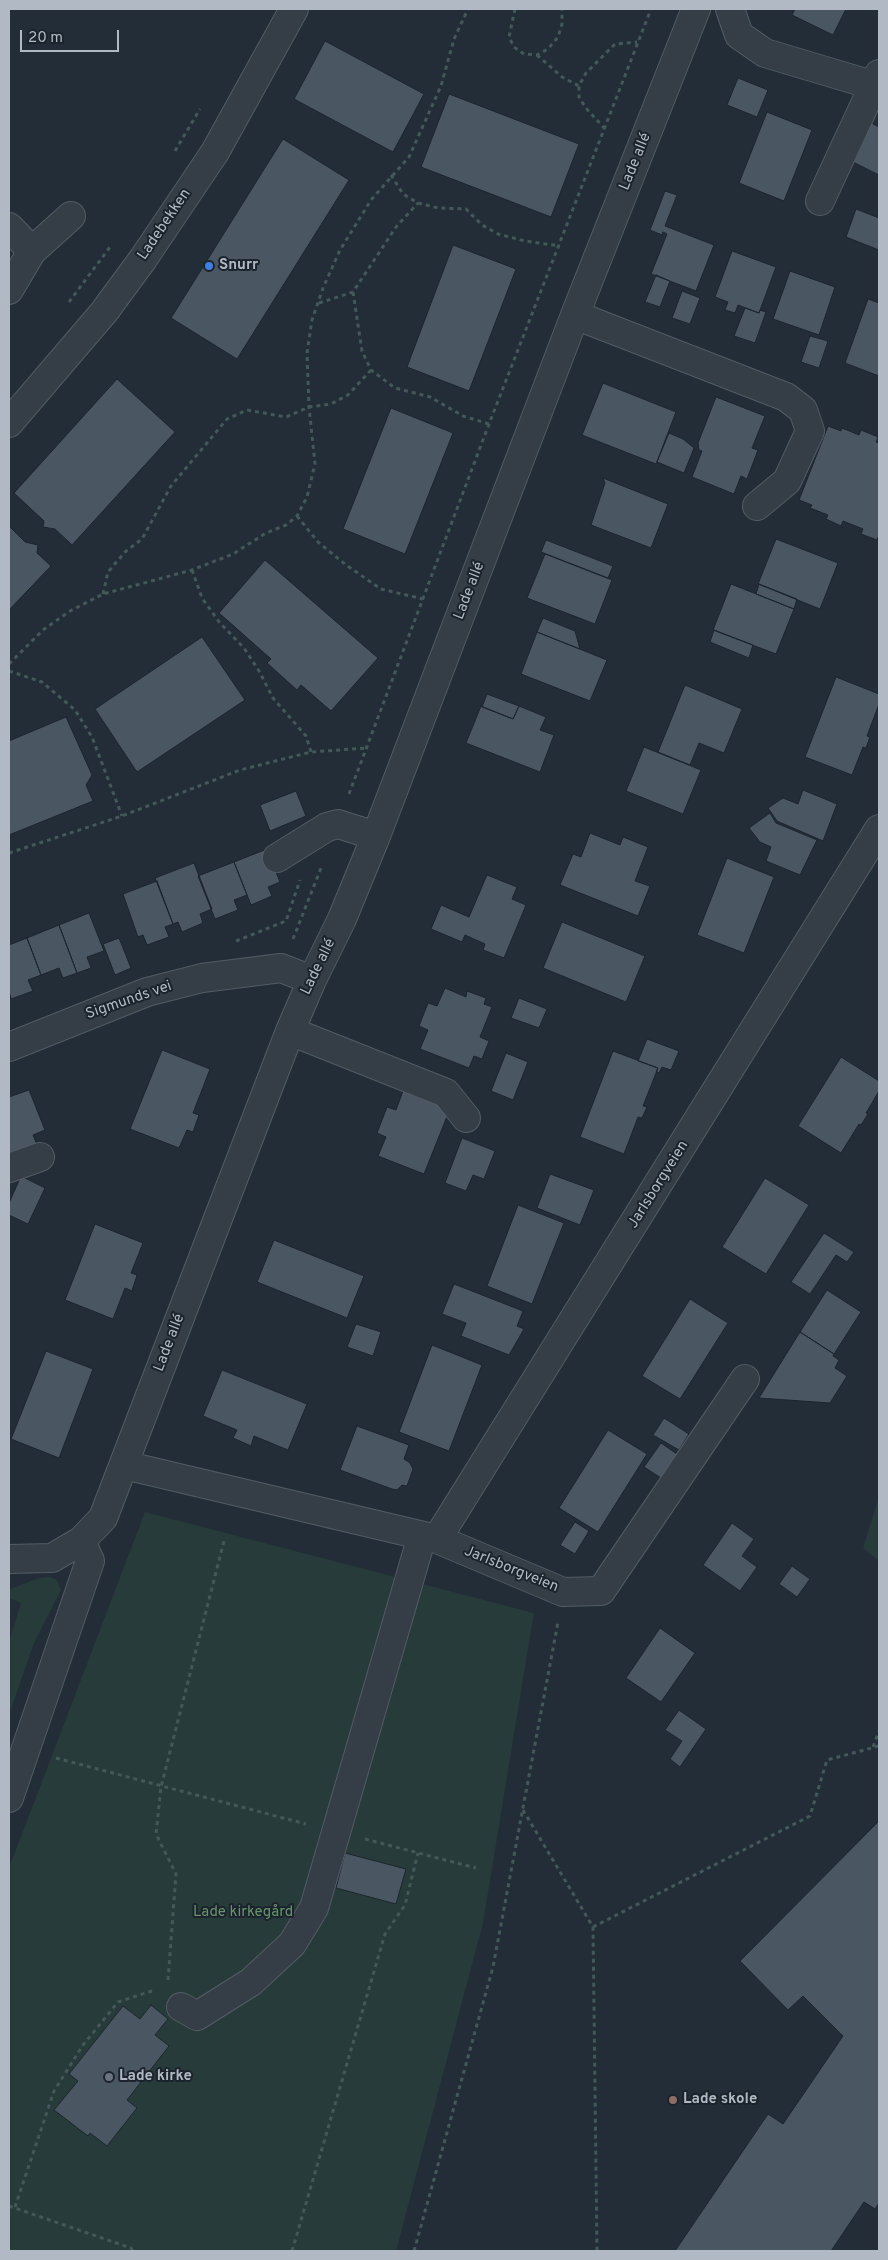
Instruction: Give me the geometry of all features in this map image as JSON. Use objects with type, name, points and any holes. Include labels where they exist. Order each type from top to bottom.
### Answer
[{"type":"street","name":"Ladebekken","points":[[9,423],[104,312],[143,259],[215,152],[294,9]]},
{"type":"street","name":"Lade allé","points":[[9,1559],[52,1558],[81,1540],[103,1518],[290,1031],[312,980],[342,919],[376,836],[575,315],[696,9]]},
{"type":"street","points":[[730,9],[739,35],[764,53],[877,82],[820,201]]},
{"type":"street","points":[[9,290],[32,251],[71,216]]},
{"type":"street","points":[[9,227],[32,251]]},
{"type":"street","points":[[575,315],[786,397],[803,410],[810,431],[787,481],[757,506]]},
{"type":"street","name":"Jarlsborgveien","points":[[429,1538],[879,829]]},
{"type":"street","points":[[277,858],[326,830],[376,836]]},
{"type":"street","name":"Sigmunds vei","points":[[9,1047],[147,992],[202,978],[281,968],[312,980]]},
{"type":"street","points":[[290,1031],[446,1093],[466,1118]]},
{"type":"street","points":[[9,1168],[40,1157]]},
{"type":"street","name":"Jarlsborgveien","points":[[124,1466],[429,1538],[563,1592],[600,1591],[745,1379]]},
{"type":"street","points":[[174,2001],[197,2016],[250,1982],[292,1944],[314,1908],[336,1832],[429,1538]]},
{"type":"street","points":[[9,1798],[90,1561],[81,1540]]},
{"type":"path","points":[[9,664],[43,630],[70,611],[103,594],[192,570],[233,554],[266,533],[286,525],[297,516],[307,497],[315,464],[309,407],[307,353],[312,320],[340,250],[371,200],[391,175],[409,157],[441,86],[454,39],[468,9]]},
{"type":"path","points":[[515,9],[509,37],[514,47],[524,54],[537,55],[548,49],[558,37],[562,24],[562,9]]},
{"type":"path","points":[[232,943],[286,921],[326,830],[366,748],[489,424],[560,246],[637,42],[652,9]]},
{"type":"path","points":[[605,129],[585,107],[579,97],[580,86],[586,73],[615,44],[637,42]]},
{"type":"path","points":[[537,55],[562,77],[580,86]]},
{"type":"path","points":[[175,152],[205,102]]},
{"type":"path","points":[[391,175],[403,194],[418,203],[438,208],[466,209],[482,225],[498,234],[525,241],[560,246]]},
{"type":"path","points":[[318,303],[353,292],[396,227],[418,203]]},
{"type":"path","points":[[64,308],[114,242]]},
{"type":"path","points":[[353,292],[362,351],[371,370],[395,388],[430,397],[463,416],[489,424]]},
{"type":"path","points":[[103,594],[108,572],[125,552],[142,539],[171,486],[228,420],[248,410],[286,417],[309,407],[331,404],[348,394],[371,370]]},
{"type":"path","points":[[297,516],[318,542],[346,565],[381,589],[422,599]]},
{"type":"path","points":[[192,570],[202,598],[220,623],[244,648],[273,698],[306,736],[311,752]]},
{"type":"path","points":[[9,671],[42,682],[75,710],[92,737],[122,816]]},
{"type":"path","points":[[9,853],[122,816],[240,770],[311,752],[366,748]]},
{"type":"path","points":[[291,944],[326,830]]},
{"type":"path","points":[[15,2207],[54,2091],[84,2045],[118,2002],[152,1991],[174,2001],[176,1874],[156,1834],[161,1787],[224,1541]]},
{"type":"path","points":[[414,2251],[493,1967],[563,1592]]},
{"type":"path","points":[[873,1747],[879,1731]]},
{"type":"path","points":[[593,1927],[810,1816],[827,1760],[879,1746]]},
{"type":"path","points":[[25,1750],[476,1868]]},
{"type":"path","points":[[523,1809],[593,1927],[597,2251]]},
{"type":"path","points":[[292,2251],[385,1934],[405,1905],[418,1853]]},
{"type":"path","points":[[9,2206],[131,2248],[133,2251]]},
{"type":"green space","points":[[879,1497],[879,1561],[863,1548]]},
{"type":"green space","name":"Lade kirkegård","points":[[145,1512],[534,1613],[483,1923],[396,2251],[9,2251],[9,1868]]},
{"type":"green space","points":[[50,1577],[57,1580],[61,1590],[34,1643],[9,1715],[9,1642],[21,1603],[9,1598],[10,1589],[39,1578]]},
{"type":"building","points":[[795,9],[846,9],[833,35],[792,15]]},
{"type":"building","points":[[325,41],[424,94],[393,152],[294,99]]},
{"type":"building","points":[[738,78],[768,90],[757,117],[727,105]]},
{"type":"building","points":[[449,94],[579,144],[551,217],[421,167]]},
{"type":"building","points":[[767,112],[812,130],[784,201],[739,183]]},
{"type":"building","points":[[866,120],[879,127],[879,175],[847,159]]},
{"type":"building","points":[[283,139],[349,180],[237,359],[171,318]]},
{"type":"building","points":[[665,191],[677,195],[665,226],[714,245],[696,291],[651,274],[667,234],[663,232],[662,235],[650,230]]},
{"type":"building","points":[[856,209],[879,218],[879,250],[846,237]]},
{"type":"building","points":[[453,245],[516,269],[469,391],[407,367]]},
{"type":"building","points":[[732,251],[776,267],[759,313],[738,305],[735,313],[725,310],[728,302],[715,297]]},
{"type":"building","points":[[790,271],[835,287],[819,335],[773,319]]},
{"type":"building","points":[[656,275],[670,281],[660,307],[645,302]]},
{"type":"building","points":[[682,291],[700,298],[690,324],[672,318]]},
{"type":"building","points":[[868,299],[879,303],[879,376],[845,363]]},
{"type":"building","points":[[745,308],[759,313],[760,310],[766,312],[755,343],[734,336]]},
{"type":"building","points":[[810,336],[828,341],[819,368],[801,362]]},
{"type":"building","points":[[117,379],[175,432],[72,545],[55,529],[43,527],[44,521],[14,493]]},
{"type":"building","points":[[603,383],[676,412],[656,464],[582,435]]},
{"type":"building","points":[[716,397],[765,416],[752,448],[758,450],[747,479],[741,476],[734,494],[692,477],[702,451],[699,450],[698,443]]},
{"type":"building","points":[[391,408],[453,433],[405,554],[343,529]]},
{"type":"building","points":[[828,426],[841,431],[842,428],[859,435],[861,430],[878,437],[876,442],[879,443],[879,535],[877,540],[861,534],[863,529],[843,521],[841,526],[826,519],[828,515],[810,508],[812,505],[799,500]]},
{"type":"building","points":[[669,433],[683,439],[694,448],[684,473],[657,462]]},
{"type":"building","points":[[603,478],[668,504],[651,548],[591,525],[605,483]]},
{"type":"building","points":[[9,526],[25,542],[38,545],[37,553],[51,566],[9,610]]},
{"type":"building","points":[[776,539],[838,563],[820,609],[758,584]]},
{"type":"building","points":[[546,540],[613,566],[608,578],[541,552]]},
{"type":"building","points":[[545,554],[612,580],[595,624],[527,598]]},
{"type":"building","points":[[265,560],[378,658],[331,711],[301,685],[297,690],[267,663],[271,659],[219,613]]},
{"type":"building","points":[[731,584],[794,609],[776,654],[713,630]]},
{"type":"building","points":[[759,584],[797,599],[794,609],[756,594]]},
{"type":"building","points":[[543,618],[575,631],[580,649],[537,632]]},
{"type":"building","points":[[714,630],[753,645],[749,658],[710,642]]},
{"type":"building","points":[[537,632],[607,660],[590,701],[521,674]]},
{"type":"building","points":[[202,637],[245,700],[137,772],[95,709]]},
{"type":"building","points":[[836,677],[879,694],[879,704],[867,736],[870,737],[866,748],[863,747],[852,775],[805,757]]},
{"type":"building","points":[[685,685],[742,709],[724,753],[699,743],[690,765],[658,752]]},
{"type":"building","points":[[487,694],[519,706],[513,719],[482,707]]},
{"type":"building","points":[[481,706],[513,719],[519,706],[546,717],[540,730],[554,735],[540,772],[466,743]]},
{"type":"building","points":[[66,717],[92,775],[86,785],[93,801],[9,835],[9,741]]},
{"type":"building","points":[[644,747],[701,770],[683,814],[626,791]]},
{"type":"building","points":[[803,790],[837,804],[823,841],[777,821],[768,808],[783,798],[798,804]]},
{"type":"building","points":[[296,791],[306,816],[270,831],[260,805]]},
{"type":"building","points":[[770,813],[776,823],[817,840],[800,875],[766,861],[771,847],[760,842],[749,828]]},
{"type":"building","points":[[590,833],[620,845],[623,837],[648,847],[635,881],[650,886],[638,916],[560,885],[573,854],[581,857]]},
{"type":"building","points":[[267,849],[280,882],[268,887],[272,896],[251,905],[234,862]]},
{"type":"building","points":[[727,858],[774,877],[744,953],[697,935]]},
{"type":"building","points":[[234,862],[247,895],[234,900],[238,910],[215,919],[198,876]]},
{"type":"building","points":[[194,863],[212,909],[200,914],[203,923],[182,932],[178,922],[173,924],[155,878]]},
{"type":"building","points":[[487,875],[517,887],[512,899],[526,905],[504,958],[483,950],[485,944],[465,935],[462,942],[431,929],[441,905],[469,917]]},
{"type":"building","points":[[157,881],[173,924],[165,927],[169,937],[147,945],[143,935],[138,937],[123,894]]},
{"type":"building","points":[[89,913],[104,951],[87,957],[91,968],[77,973],[59,925]]},
{"type":"building","points":[[562,922],[645,956],[626,1002],[543,968]]},
{"type":"building","points":[[59,925],[77,973],[63,978],[59,968],[41,975],[27,938]]},
{"type":"building","points":[[27,938],[41,975],[28,980],[33,991],[11,999],[9,991],[9,945]]},
{"type":"building","points":[[119,938],[131,968],[115,975],[103,944]]},
{"type":"building","points":[[445,988],[466,997],[467,991],[486,998],[484,1004],[492,1007],[480,1037],[489,1041],[482,1059],[474,1056],[469,1068],[420,1049],[428,1030],[419,1026],[428,1003],[437,1006]]},
{"type":"building","points":[[519,998],[547,1009],[539,1028],[511,1018]]},
{"type":"building","points":[[647,1039],[679,1051],[671,1070],[662,1067],[659,1073],[656,1071],[658,1068],[638,1061]]},
{"type":"building","points":[[162,1050],[210,1069],[193,1113],[199,1115],[193,1132],[187,1130],[179,1148],[130,1129]]},
{"type":"building","points":[[613,1051],[658,1068],[643,1106],[647,1107],[642,1118],[638,1117],[624,1154],[580,1137]]},
{"type":"building","points":[[506,1053],[528,1062],[513,1100],[491,1091]]},
{"type":"building","points":[[841,1057],[879,1081],[879,1091],[866,1113],[868,1114],[861,1125],[859,1124],[841,1153],[798,1126]]},
{"type":"building","points":[[29,1090],[45,1130],[33,1135],[38,1147],[9,1158],[9,1097]]},
{"type":"building","points":[[403,1091],[450,1109],[424,1174],[378,1156],[386,1137],[377,1133],[387,1107],[396,1110]]},
{"type":"building","points":[[462,1138],[495,1151],[484,1179],[473,1175],[466,1191],[445,1183]]},
{"type":"building","points":[[550,1174],[594,1190],[580,1225],[537,1208]]},
{"type":"building","points":[[21,1176],[45,1188],[28,1224],[9,1215],[9,1203]]},
{"type":"building","points":[[765,1178],[809,1205],[766,1274],[722,1247]]},
{"type":"building","points":[[518,1205],[564,1223],[532,1304],[487,1286]]},
{"type":"building","points":[[95,1224],[143,1243],[131,1273],[137,1275],[132,1291],[125,1288],[113,1319],[65,1300]]},
{"type":"building","points":[[824,1233],[854,1252],[847,1262],[836,1255],[810,1294],[791,1282]]},
{"type":"building","points":[[274,1240],[364,1276],[347,1318],[257,1282]]},
{"type":"building","points":[[454,1284],[523,1311],[517,1326],[524,1329],[509,1355],[461,1336],[466,1323],[442,1314]]},
{"type":"building","points":[[827,1290],[861,1312],[834,1354],[800,1332]]},
{"type":"building","points":[[690,1299],[728,1323],[680,1399],[642,1376]]},
{"type":"building","points":[[356,1324],[381,1332],[373,1356],[347,1347]]},
{"type":"building","points":[[800,1332],[834,1354],[833,1356],[839,1360],[835,1368],[847,1376],[830,1403],[759,1398]]},
{"type":"building","points":[[432,1345],[482,1365],[449,1451],[399,1432]]},
{"type":"building","points":[[46,1351],[93,1369],[59,1458],[11,1439]]},
{"type":"building","points":[[222,1370],[307,1404],[288,1450],[254,1436],[251,1446],[233,1438],[237,1430],[203,1416]]},
{"type":"building","points":[[664,1418],[689,1434],[679,1450],[653,1435]]},
{"type":"building","points":[[357,1426],[409,1445],[404,1459],[410,1463],[413,1469],[407,1486],[402,1485],[397,1490],[392,1489],[340,1470]]},
{"type":"building","points":[[608,1430],[647,1454],[598,1532],[559,1508]]},
{"type":"building","points":[[661,1443],[677,1454],[661,1478],[644,1467]]},
{"type":"building","points":[[575,1522],[589,1531],[575,1554],[560,1545]]},
{"type":"building","points":[[732,1523],[754,1539],[742,1556],[757,1567],[740,1591],[703,1565]]},
{"type":"building","points":[[792,1566],[810,1579],[797,1597],[779,1584]]},
{"type":"building","points":[[660,1628],[695,1653],[661,1702],[626,1678]]},
{"type":"building","points":[[679,1710],[706,1729],[680,1767],[670,1759],[682,1741],[665,1730]]},
{"type":"building","points":[[879,1821],[879,2203],[875,2209],[864,2202],[831,2251],[675,2251],[768,2114],[783,2124],[843,2036],[803,1996],[788,2010],[740,1961]]},
{"type":"building","points":[[345,1853],[406,1869],[396,1904],[336,1888]]},
{"type":"building","name":"Lade kirke","points":[[151,2005],[168,2019],[155,2035],[169,2046],[127,2100],[137,2108],[107,2146],[90,2133],[88,2136],[54,2110],[78,2081],[69,2074],[123,2006],[140,2019]]},
{"type":"place","name":"Snurr","points":[[209,266]]},
{"type":"place","name":"Lade kirke","points":[[109,2077]]},
{"type":"place","name":"Lade skole","points":[[673,2100]]}]
